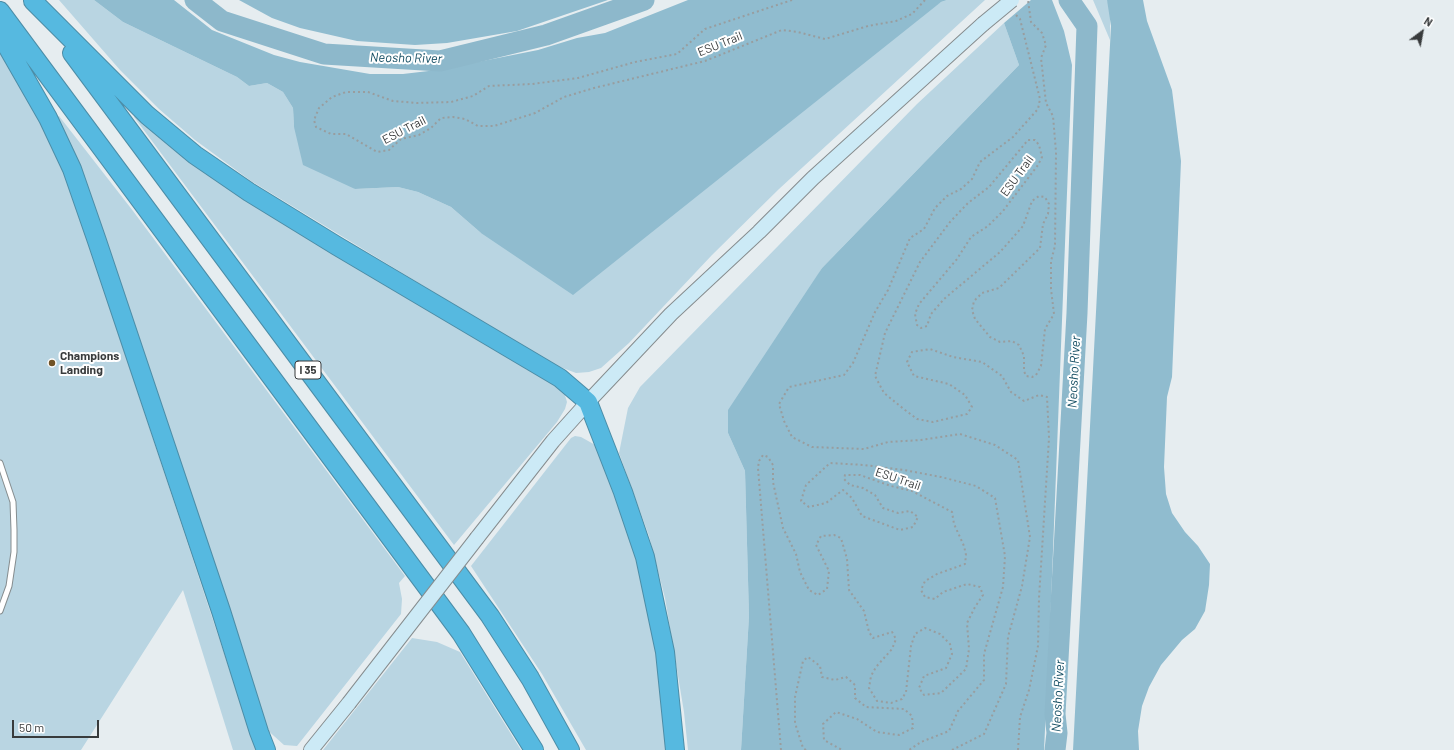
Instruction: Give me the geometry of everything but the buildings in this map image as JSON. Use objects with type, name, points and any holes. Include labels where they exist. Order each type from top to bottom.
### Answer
[{"type":"highway","points":[[32,0],[147,115],[195,154],[249,192],[560,378],[588,402],[623,492],[645,557],[665,652],[675,750]]},
{"type":"highway","name":"I 35","points":[[32,0],[125,122],[490,616],[530,678],[570,750]]},
{"type":"highway","name":"I 35","points":[[0,10],[461,633],[534,750]]},
{"type":"highway","points":[[0,34],[48,118],[72,169],[221,611],[266,750]]},
{"type":"main road","points":[[311,750],[554,441],[588,402],[676,309],[759,232],[813,178],[983,24],[1011,5]]},
{"type":"lane","points":[[0,463],[13,502],[14,552],[9,586],[0,611]]},
{"type":"path","name":"ESU Trail","points":[[792,0],[704,29],[677,54],[635,62],[578,78],[532,84],[489,86],[473,96],[451,102],[417,103],[393,101],[368,92],[346,92],[332,97],[319,108],[314,120],[316,127],[331,134],[346,134],[377,152],[389,150],[401,139],[419,135],[431,128],[441,118],[453,117],[465,119],[478,126],[494,126],[534,113],[564,98],[594,88],[705,61],[782,30],[798,32],[825,39],[868,26],[896,21],[912,14],[925,0]]},
{"type":"path","name":"ESU Trail","points":[[1018,750],[1020,718],[1029,690],[1038,646],[1039,598],[1049,438],[1047,397],[1039,395],[1024,401],[1011,392],[1002,376],[982,362],[953,356],[930,349],[912,352],[907,362],[914,376],[949,384],[965,396],[972,407],[967,414],[933,422],[917,420],[884,393],[875,376],[885,334],[920,262],[950,222],[968,203],[989,187],[1028,140],[1035,140],[1039,145],[1042,157],[1038,165],[1003,211],[988,226],[971,237],[957,259],[919,304],[916,314],[917,325],[921,328],[927,326],[931,314],[944,299],[1000,252],[1023,226],[1032,201],[1039,196],[1045,197],[1050,204],[1048,214],[1043,224],[1040,248],[999,288],[982,294],[974,301],[972,310],[975,319],[990,337],[1000,342],[1012,342],[1019,345],[1024,356],[1024,371],[1026,376],[1032,377],[1036,375],[1041,366],[1045,328],[1054,314],[1051,289],[1051,261],[1055,246],[1056,152],[1053,116],[1046,103],[1041,58],[1046,45],[1042,33],[1031,22],[1028,0]]},
{"type":"path","points":[[952,750],[984,734],[1006,684],[1008,637],[1022,586],[1030,537],[1018,460],[995,445],[960,434],[921,440],[888,442],[864,449],[812,447],[792,438],[784,421],[779,404],[789,387],[844,375],[853,363],[875,312],[888,290],[910,238],[924,229],[935,208],[947,196],[961,189],[972,179],[980,162],[1013,137],[1038,109],[1040,99],[1020,19],[1011,5]]},
{"type":"path","name":"ESU Trail","points":[[781,750],[758,468],[759,461],[763,455],[768,457],[773,465],[773,482],[783,528],[796,554],[800,572],[808,590],[818,596],[827,589],[829,571],[816,545],[821,536],[834,535],[841,538],[847,559],[849,590],[864,611],[869,632],[873,638],[892,632],[896,639],[892,649],[876,666],[871,676],[869,688],[877,701],[892,704],[902,699],[906,692],[911,646],[915,634],[925,628],[940,634],[950,644],[952,654],[946,668],[924,676],[919,688],[924,695],[941,693],[966,669],[969,649],[968,623],[975,607],[983,595],[980,587],[967,584],[943,592],[934,599],[925,597],[921,590],[925,581],[937,574],[965,564],[966,555],[964,546],[954,524],[952,512],[912,491],[891,486],[860,475],[845,475],[844,480],[850,485],[863,488],[875,495],[883,508],[898,513],[910,511],[918,517],[913,527],[900,530],[862,516],[852,498],[842,490],[826,503],[809,507],[801,501],[806,485],[830,463],[864,465],[904,470],[941,477],[976,486],[995,498],[1005,556],[1003,587],[984,654],[984,680],[958,711],[949,731],[921,742],[909,750]]},
{"type":"path","points":[[806,750],[803,748],[795,723],[796,698],[802,661],[808,657],[820,666],[822,677],[835,680],[846,677],[855,685],[855,698],[866,707],[904,709],[912,716],[913,728],[899,735],[878,732],[857,719],[836,712],[823,724],[824,740],[842,750]]},
{"type":"shaded area","points":[[59,0],[94,0],[123,22],[237,77],[249,86],[267,83],[283,92],[293,108],[294,127],[355,189],[398,187],[418,192],[451,207],[481,233],[941,2],[947,0],[985,0],[779,189],[712,255],[629,343],[601,368],[589,372],[576,373],[552,364],[251,181],[195,140],[159,109],[120,70]]},
{"type":"shaded area","points":[[94,0],[174,0],[212,30],[274,55],[300,62],[370,74],[403,74],[437,70],[538,50],[577,38],[605,33],[688,0],[947,0],[941,2],[573,295],[481,233],[451,207],[418,192],[398,187],[355,189],[303,165],[294,127],[293,108],[283,92],[267,83],[249,86],[237,77],[123,22]]},
{"type":"shaded area","points":[[239,0],[608,0],[517,31],[447,43],[415,45],[357,41],[300,28],[272,18]]},
{"type":"shaded area","points":[[1031,0],[1052,0],[1064,31],[1072,65],[1044,750],[741,750],[749,616],[745,471],[728,433],[728,410],[822,268],[1019,65],[1004,23]]},
{"type":"shaded area","points":[[1093,0],[1107,0],[1110,6],[1110,40]]},
{"type":"shaded area","points":[[1107,0],[1143,0],[1147,21],[1172,90],[1181,161],[1172,377],[1167,397],[1164,467],[1166,494],[1172,513],[1210,564],[1209,585],[1205,611],[1195,629],[1182,640],[1161,665],[1149,687],[1142,706],[1138,731],[1139,750],[1073,750],[1111,26]]},
{"type":"shaded area","points":[[1004,23],[1019,65],[822,268],[728,433],[745,471],[749,616],[741,750],[688,750],[684,712],[665,598],[649,536],[619,453],[628,408],[640,387],[917,104]]},
{"type":"shaded area","name":"Champions Landing","points":[[0,51],[58,152],[256,750],[233,750],[183,590],[81,750],[0,750]]},
{"type":"shaded area","points":[[137,112],[555,381],[564,392],[567,402],[565,409],[557,422],[454,545],[134,117]]},
{"type":"shaded area","points":[[59,116],[133,211],[405,576],[399,583],[402,599],[401,614],[297,746],[284,745],[264,727],[54,119]]},
{"type":"shaded area","points":[[575,436],[581,437],[597,446],[614,479],[649,599],[671,750],[586,750],[542,674],[471,566],[571,438]]},
{"type":"shaded area","points":[[412,638],[437,642],[460,652],[521,750],[323,750]]},
{"type":"waterway","name":"Neosho River","points":[[195,0],[222,21],[324,54],[440,61],[546,35],[644,0]]},
{"type":"waterway","name":"Neosho River","points":[[1055,750],[1057,733],[1055,714],[1077,313],[1087,26],[1069,0]]},
{"type":"place","name":"Champions Landing","points":[[52,363]]}]
